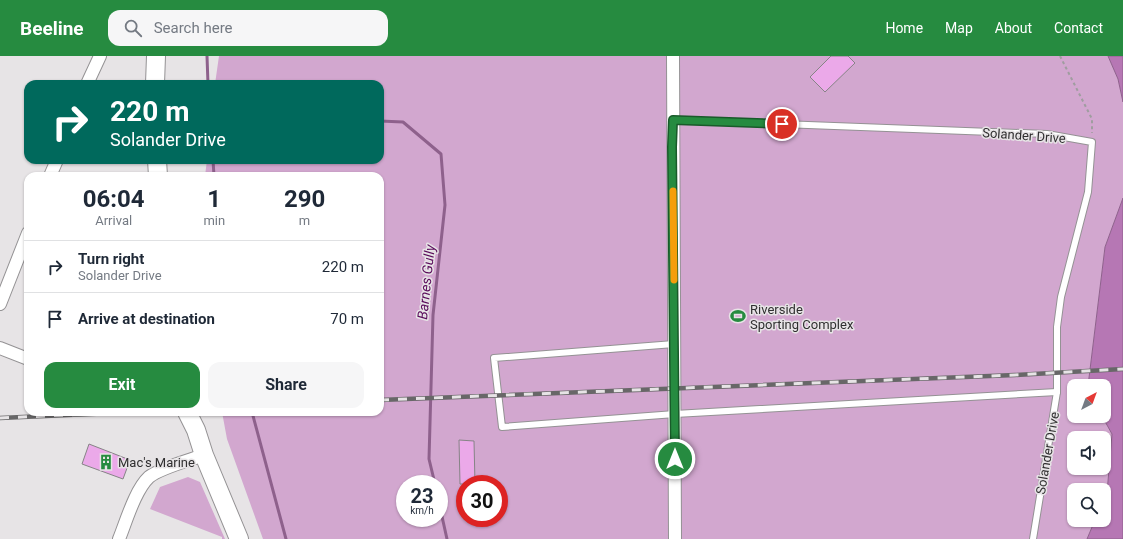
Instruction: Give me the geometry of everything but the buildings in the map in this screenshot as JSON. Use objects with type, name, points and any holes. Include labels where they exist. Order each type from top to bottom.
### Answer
[{"type":"street","points":[[89,80],[100,56]]},
{"type":"street","points":[[155,80],[156,56]]},
{"type":"street","points":[[673,56],[672,147],[675,539]]},
{"type":"street","points":[[0,304],[24,243]]},
{"type":"street","points":[[0,348],[24,357]]},
{"type":"street","points":[[189,416],[196,430],[204,455],[239,539]]},
{"type":"street","points":[[196,430],[198,416]]},
{"type":"street","points":[[120,539],[139,491],[150,477],[158,472],[204,455]]},
{"type":"lane","name":"Solander Drive","points":[[673,120],[1047,134],[1092,142],[1088,192],[1061,297],[1057,327],[1057,392],[1033,539]]},
{"type":"lane","points":[[674,344],[494,358],[502,427],[675,414],[1057,392]]},
{"type":"path","points":[[1060,56],[1092,119],[1092,142]]},
{"type":"shaded area","name":"Riverside Sporting Complex","points":[[219,56],[1108,56],[1118,79],[1123,102],[1123,198],[1105,247],[1089,379],[1067,379],[1067,423],[1106,423],[1110,431],[1067,431],[1067,475],[1109,475],[1108,483],[1067,483],[1067,527],[1092,527],[1087,539],[263,539],[227,439],[223,416],[384,416],[384,172],[206,172],[206,164],[384,164],[384,80],[216,80]]},
{"type":"shaded area","points":[[1108,56],[1123,56],[1123,102],[1118,79]]},
{"type":"shaded area","points":[[1123,198],[1123,539],[1087,539],[1092,527],[1111,527],[1111,483],[1108,483],[1109,475],[1111,475],[1112,434],[1106,423],[1111,423],[1111,379],[1089,379],[1105,247]]},
{"type":"shaded area","points":[[188,477],[200,482],[225,539],[150,509],[160,487]]},
{"type":"waterway","name":"Barnes Gully","points":[[207,56],[208,80]]},
{"type":"waterway","name":"Barnes Gully","points":[[384,121],[403,122],[441,154],[445,205],[433,315],[429,459],[433,475]]},
{"type":"waterway","points":[[213,164],[214,172]]},
{"type":"waterway","points":[[253,416],[286,539]]},
{"type":"waterway","name":"Barnes Gully","points":[[444,527],[447,539]]},
{"type":"railway","points":[[384,400],[1015,375],[1123,369]]},
{"type":"railway","points":[[0,418],[45,416]]},
{"type":"slow traffic","points":[[673,191],[674,280]]},
{"type":"place","name":"Riverside Sporting Complex","points":[[738,316]]},
{"type":"place","name":"Mac's Marine","points":[[106,462]]},
{"type":"route","points":[[675,459],[673,120],[782,124]]}]
